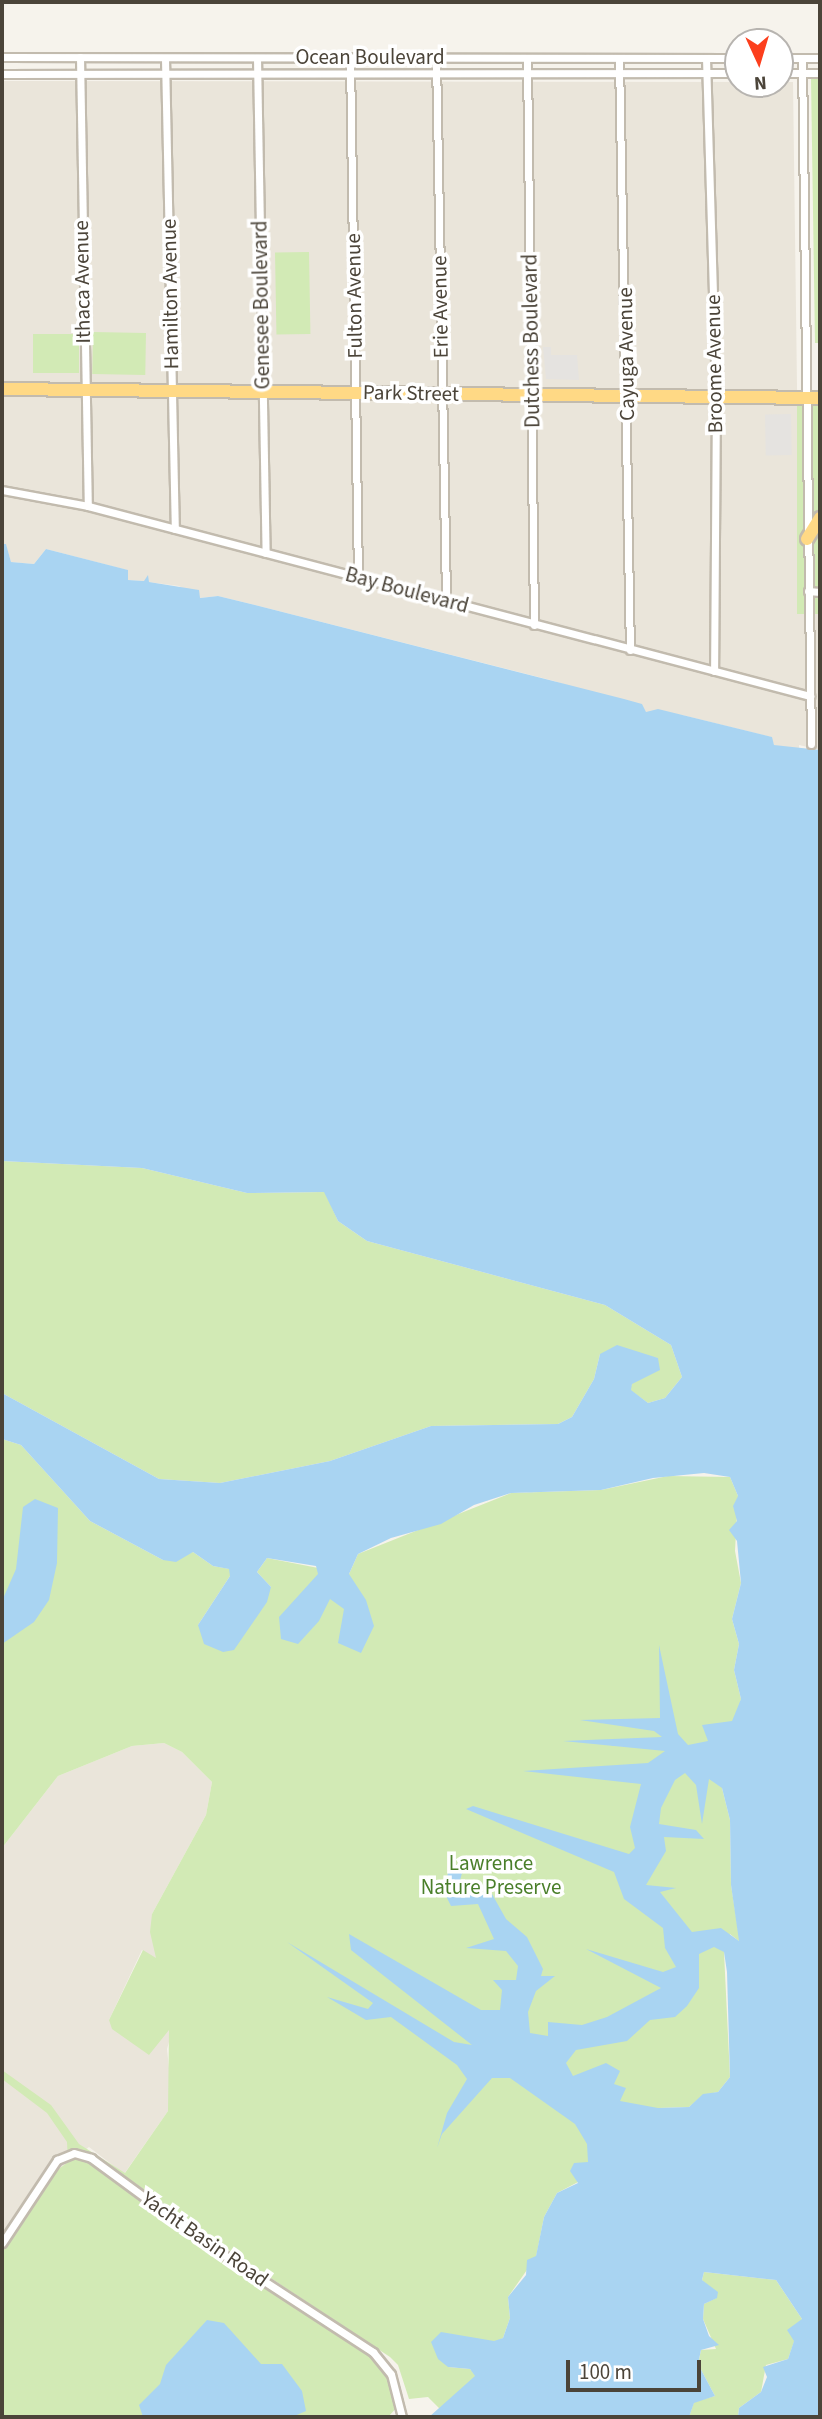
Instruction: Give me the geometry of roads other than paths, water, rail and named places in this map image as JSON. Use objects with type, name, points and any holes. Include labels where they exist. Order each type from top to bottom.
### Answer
[{"type":"highway","name":"Park Street","points":[[2,389],[820,398]]},
{"type":"highway","points":[[804,398],[820,407]]},
{"type":"highway","points":[[807,539],[820,518]]},
{"type":"street","name":"Ocean Boulevard","points":[[2,57],[724,58]]},
{"type":"street","name":"Ithaca Avenue","points":[[80,57],[88,506]]},
{"type":"street","name":"Erie Avenue","points":[[436,57],[446,600]]},
{"type":"street","name":"Hamilton Avenue","points":[[165,58],[175,529]]},
{"type":"street","name":"Genesee Boulevard","points":[[257,58],[266,553]]},
{"type":"street","name":"Fulton Avenue","points":[[350,58],[358,577]]},
{"type":"street","name":"Dutchess Boulevard","points":[[527,58],[534,625]]},
{"type":"street","name":"Cayuga Avenue","points":[[619,58],[630,649]]},
{"type":"street","name":"Broome Avenue","points":[[706,58],[716,397],[714,671]]},
{"type":"street","points":[[794,58],[820,58]]},
{"type":"street","points":[[802,58],[804,398],[811,744]]},
{"type":"street","name":"Ocean Boulevard","points":[[2,74],[724,73]]},
{"type":"street","points":[[794,73],[820,73]]},
{"type":"street","name":"Bay Boulevard","points":[[2,490],[88,506],[810,696]]},
{"type":"street","points":[[808,590],[820,592]]},
{"type":"street","name":"Yacht Basin Road","points":[[2,2243],[57,2160],[74,2153],[91,2158],[215,2249],[373,2352],[395,2383],[402,2417]]},
{"type":"water","points":[[2,544],[6,544],[11,562],[34,564],[46,549],[128,570],[128,580],[144,581],[148,575],[149,582],[199,590],[200,598],[218,596],[255,605],[624,699],[642,704],[646,712],[658,709],[772,737],[774,745],[820,750],[820,2417],[738,2417],[739,2408],[761,2392],[767,2377],[763,2367],[788,2359],[794,2341],[787,2330],[802,2319],[776,2280],[704,2272],[702,2280],[718,2292],[717,2298],[704,2304],[703,2319],[709,2336],[719,2345],[701,2350],[698,2364],[715,2396],[694,2403],[689,2417],[429,2417],[475,2376],[470,2369],[448,2367],[438,2359],[431,2342],[441,2332],[494,2341],[503,2338],[510,2318],[508,2297],[526,2275],[527,2260],[536,2256],[544,2217],[557,2193],[578,2183],[570,2171],[574,2163],[588,2162],[587,2144],[575,2124],[510,2078],[492,2078],[442,2134],[437,2148],[447,2113],[467,2079],[457,2065],[391,2017],[366,2020],[327,1997],[368,2009],[373,2003],[287,1942],[454,2042],[472,2045],[351,1950],[349,1934],[481,2010],[500,2010],[502,1990],[493,1980],[516,1980],[518,1966],[506,1951],[466,1948],[494,1939],[478,1904],[451,1906],[444,1892],[448,1873],[462,1873],[457,1892],[492,1894],[506,1919],[527,1937],[543,1969],[541,1976],[555,1976],[536,1991],[528,2012],[530,2033],[548,2036],[548,2022],[582,2025],[607,2017],[661,1988],[586,1949],[663,1972],[676,1967],[665,1948],[663,1928],[624,1899],[614,1872],[466,1809],[473,1806],[629,1854],[635,1848],[630,1827],[641,1784],[523,1771],[648,1763],[665,1751],[563,1741],[662,1737],[654,1731],[580,1720],[660,1718],[659,1645],[678,1734],[688,1745],[708,1741],[702,1725],[732,1721],[741,1699],[734,1670],[739,1644],[732,1619],[741,1583],[737,1541],[729,1530],[737,1521],[733,1506],[738,1496],[730,1477],[704,1473],[653,1478],[601,1490],[511,1493],[474,1505],[441,1524],[391,1538],[358,1554],[349,1574],[366,1600],[374,1626],[361,1653],[338,1643],[344,1609],[330,1599],[319,1621],[298,1644],[281,1639],[279,1617],[318,1574],[316,1566],[267,1558],[257,1572],[271,1587],[267,1602],[234,1650],[223,1652],[204,1644],[198,1625],[230,1576],[229,1569],[213,1566],[193,1552],[176,1562],[163,1560],[90,1521],[21,1445],[2,1439],[2,1393],[159,1479],[220,1483],[330,1461],[431,1426],[558,1424],[572,1417],[594,1379],[600,1354],[617,1345],[658,1358],[660,1370],[632,1384],[631,1390],[648,1403],[665,1398],[682,1377],[671,1345],[605,1305],[367,1241],[338,1221],[324,1192],[247,1193],[142,1168],[2,1161]],"holes":[[[685,1773],[696,1785],[702,1824],[709,1779],[722,1788],[730,1820],[731,1885],[739,1941],[721,1928],[692,1932],[660,1892],[676,1888],[646,1885],[666,1851],[664,1837],[704,1839],[696,1830],[659,1824],[661,1808],[675,1780]],[[714,1947],[724,1952],[727,1972],[730,2077],[718,2092],[703,2094],[689,2107],[658,2108],[620,2101],[626,2088],[614,2084],[620,2071],[606,2063],[573,2076],[566,2063],[576,2050],[627,2041],[650,2020],[675,2017],[687,2006],[699,1988],[699,1954]]]},
{"type":"water","points":[[35,1499],[58,1508],[57,1563],[49,1600],[34,1622],[2,1644],[2,1601],[16,1569],[23,1507]]},
{"type":"water","points":[[207,2320],[224,2323],[261,2364],[282,2364],[302,2391],[306,2411],[292,2417],[143,2417],[139,2405],[160,2384],[166,2365]]},
{"type":"park label","name":"Lawrence Nature Preserve","points":[[491,1875]]}]
